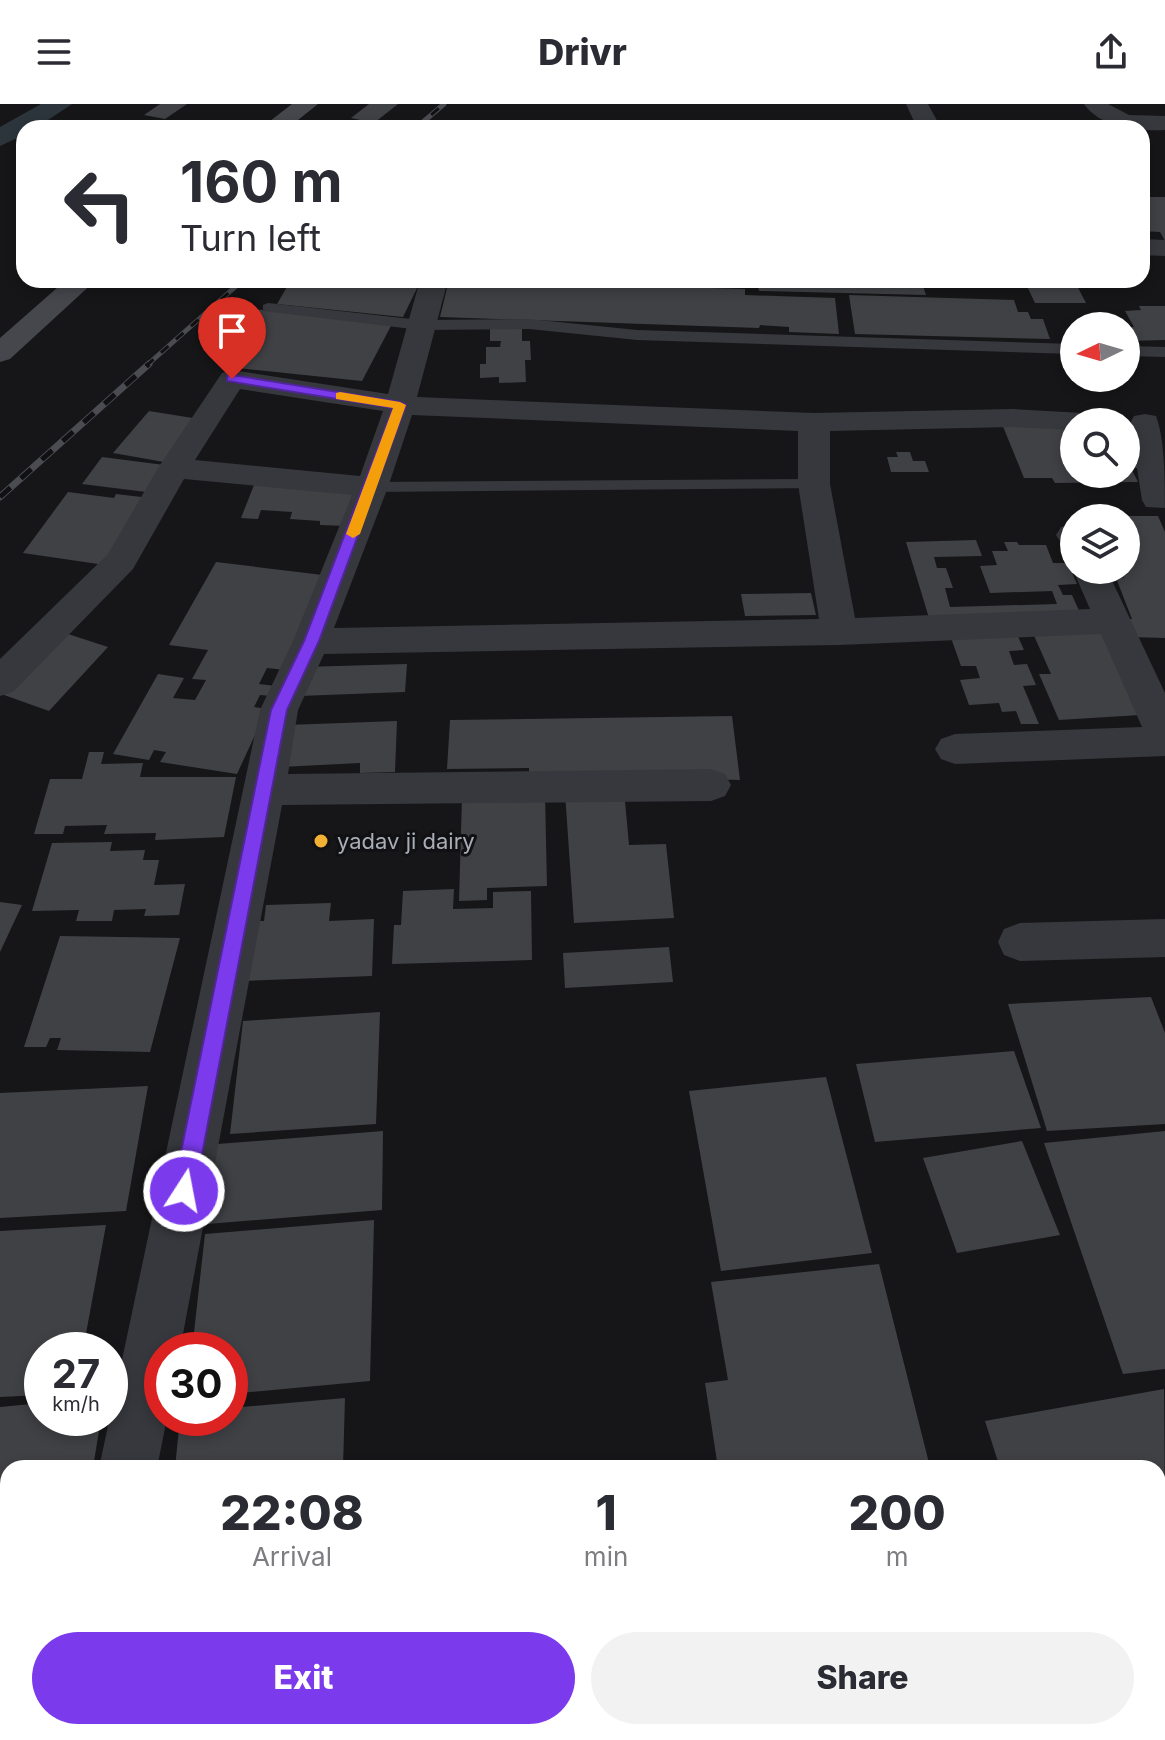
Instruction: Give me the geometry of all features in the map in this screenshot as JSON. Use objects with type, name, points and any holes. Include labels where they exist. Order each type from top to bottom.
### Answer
[{"type":"main road","points":[[284,120],[307,104]]},
{"type":"main road","points":[[0,353],[73,288]]},
{"type":"street","points":[[1095,104],[1106,115],[1121,120]]},
{"type":"street","points":[[130,1460],[279,710],[311,641],[372,487],[400,405],[432,288]]},
{"type":"street","points":[[0,682],[121,561],[174,468],[232,379],[400,405],[814,422],[1060,420]]},
{"type":"street","points":[[814,422],[814,484],[839,632]]},
{"type":"street","points":[[1145,424],[1158,500]]},
{"type":"street","points":[[174,468],[372,487]]},
{"type":"street","points":[[1097,584],[1165,734]]},
{"type":"street","points":[[311,641],[839,632],[1114,621]]},
{"type":"street","points":[[955,749],[1165,741]]},
{"type":"street","points":[[265,790],[711,785]]},
{"type":"street","points":[[1020,942],[1165,938]]},
{"type":"lane","points":[[268,308],[420,325],[529,324],[637,335],[1060,349]]},
{"type":"lane","points":[[1140,351],[1165,352]]},
{"type":"lane","points":[[372,487],[814,484]]},
{"type":"building","points":[[160,104],[187,104],[165,119],[144,115]]},
{"type":"building","points":[[369,104],[398,104],[378,120],[351,118]]},
{"type":"building","points":[[1150,197],[1165,197],[1165,241],[1160,232],[1150,231]]},
{"type":"building","points":[[286,288],[417,288],[403,317],[277,304]]},
{"type":"building","points":[[447,288],[745,289],[745,295],[835,298],[839,334],[789,332],[789,327],[760,325],[759,328],[440,317]]},
{"type":"building","points":[[758,288],[924,288],[926,295],[759,291]]},
{"type":"building","points":[[1028,288],[1078,288],[1086,303],[1035,303]]},
{"type":"building","points":[[849,295],[1014,300],[1018,312],[1028,312],[1031,319],[1043,319],[1050,339],[855,334]]},
{"type":"building","points":[[1139,306],[1165,306],[1165,340],[1140,341],[1140,312],[1125,311],[1141,310]]},
{"type":"building","points":[[253,309],[392,324],[362,381],[218,366]]},
{"type":"building","points":[[522,327],[522,341],[530,341],[531,360],[525,360],[526,382],[499,383],[499,377],[480,378],[480,364],[486,364],[486,347],[500,347],[501,341],[490,341],[490,328]]},
{"type":"building","points":[[149,411],[199,419],[164,462],[113,453]]},
{"type":"building","points":[[1060,423],[1060,483],[1055,483],[1052,478],[1024,478],[1002,424]]},
{"type":"building","points":[[896,452],[910,452],[913,461],[925,461],[929,472],[891,472],[887,457],[898,457]]},
{"type":"building","points":[[102,457],[172,466],[154,493],[82,484]]},
{"type":"building","points":[[254,485],[357,489],[346,526],[320,525],[320,521],[290,519],[292,512],[261,510],[258,519],[241,518]]},
{"type":"building","points":[[68,492],[114,498],[116,494],[150,498],[105,565],[23,553]]},
{"type":"building","points":[[1140,516],[1158,516],[1165,532],[1165,638],[1130,637],[1123,619],[1132,619],[1118,584],[1140,584]]},
{"type":"building","points":[[976,540],[982,556],[934,557],[937,568],[946,568],[953,588],[945,588],[950,607],[1057,604],[1052,591],[990,593],[980,566],[997,565],[992,551],[1008,551],[1004,542],[1046,545],[1053,563],[1060,563],[1060,584],[1077,584],[1058,585],[1063,595],[1072,595],[1081,615],[929,618],[906,542]]},
{"type":"building","points":[[216,562],[331,576],[285,670],[267,668],[259,684],[276,686],[271,696],[260,695],[254,707],[267,709],[237,774],[160,762],[166,752],[154,750],[149,760],[113,754],[158,674],[184,678],[173,698],[195,700],[206,680],[192,679],[208,650],[169,645]]},
{"type":"building","points":[[811,593],[816,615],[745,616],[741,594]]},
{"type":"building","points":[[1107,627],[1140,715],[1059,720],[1039,674],[1051,674],[1032,631]]},
{"type":"building","points":[[1016,632],[1024,650],[1009,651],[1014,665],[1027,664],[1036,685],[1023,686],[1039,724],[1021,724],[1016,711],[1002,712],[999,703],[969,705],[960,680],[980,678],[976,666],[961,666],[950,635]]},
{"type":"building","points":[[65,633],[108,647],[49,711],[4,695]]},
{"type":"building","points":[[407,664],[405,692],[299,696],[303,667]]},
{"type":"building","points":[[732,716],[740,780],[529,774],[529,768],[447,769],[450,720]]},
{"type":"building","points":[[397,721],[395,772],[360,773],[360,763],[281,767],[286,725]]},
{"type":"building","points":[[89,752],[104,752],[101,764],[143,763],[140,777],[236,777],[224,837],[155,840],[156,833],[104,834],[107,825],[65,826],[63,834],[34,834],[50,779],[82,779]]},
{"type":"building","points":[[624,790],[629,845],[666,844],[674,918],[574,923],[565,793]]},
{"type":"building","points":[[545,794],[547,886],[487,888],[487,900],[459,901],[462,797]]},
{"type":"building","points":[[112,842],[110,851],[145,850],[143,860],[159,860],[154,885],[185,884],[179,915],[144,916],[146,909],[114,910],[112,921],[76,921],[79,910],[32,911],[52,843]]},
{"type":"building","points":[[454,889],[453,909],[493,908],[493,892],[531,891],[532,960],[392,964],[394,925],[401,925],[403,891]]},
{"type":"building","points":[[0,902],[22,905],[0,952]]},
{"type":"building","points":[[331,903],[329,921],[374,919],[372,976],[242,981],[250,921],[264,921],[266,905]]},
{"type":"building","points":[[60,936],[180,938],[150,1052],[57,1050],[61,1038],[50,1038],[46,1047],[24,1047]]},
{"type":"building","points":[[669,947],[673,982],[565,988],[563,953]]},
{"type":"building","points":[[1151,997],[1165,1033],[1165,1124],[1047,1131],[1008,1004]]},
{"type":"building","points":[[380,1012],[376,1124],[230,1134],[243,1021]]},
{"type":"building","points":[[1014,1051],[1041,1128],[875,1142],[856,1064]]},
{"type":"building","points":[[826,1077],[872,1253],[721,1271],[689,1091]]},
{"type":"building","points":[[148,1086],[126,1211],[0,1218],[0,1093]]},
{"type":"building","points":[[383,1131],[382,1210],[195,1225],[205,1145]]},
{"type":"building","points":[[1165,1131],[1165,1369],[1123,1374],[1044,1143]]},
{"type":"building","points":[[1022,1141],[1060,1235],[957,1253],[923,1158]]},
{"type":"building","points":[[374,1220],[370,1381],[248,1392],[248,1332],[194,1332],[205,1234]]},
{"type":"building","points":[[106,1225],[86,1332],[24,1332],[24,1396],[0,1397],[0,1231]]},
{"type":"building","points":[[879,1264],[928,1460],[717,1460],[705,1383],[728,1380],[711,1282]]},
{"type":"building","points":[[1164,1389],[1165,1460],[997,1460],[985,1421]]},
{"type":"building","points":[[345,1398],[343,1460],[176,1460],[178,1436],[248,1436],[248,1406]]},
{"type":"building","points":[[24,1405],[24,1436],[98,1436],[94,1460],[0,1460],[0,1407]]},
{"type":"waterway","points":[[31,120],[59,104]]},
{"type":"waterway","points":[[0,138],[16,129]]},
{"type":"railway","points":[[425,120],[444,104]]},
{"type":"railway","points":[[146,366],[234,288]]},
{"type":"railway","points":[[0,497],[149,364]]},
{"type":"slow traffic","points":[[340,396],[400,405],[353,534]]},
{"type":"place","name":"yadav ji dairy","points":[[321,841]]},
{"type":"route","points":[[184,1191],[279,710],[311,641],[372,487],[400,405],[232,379]]}]
